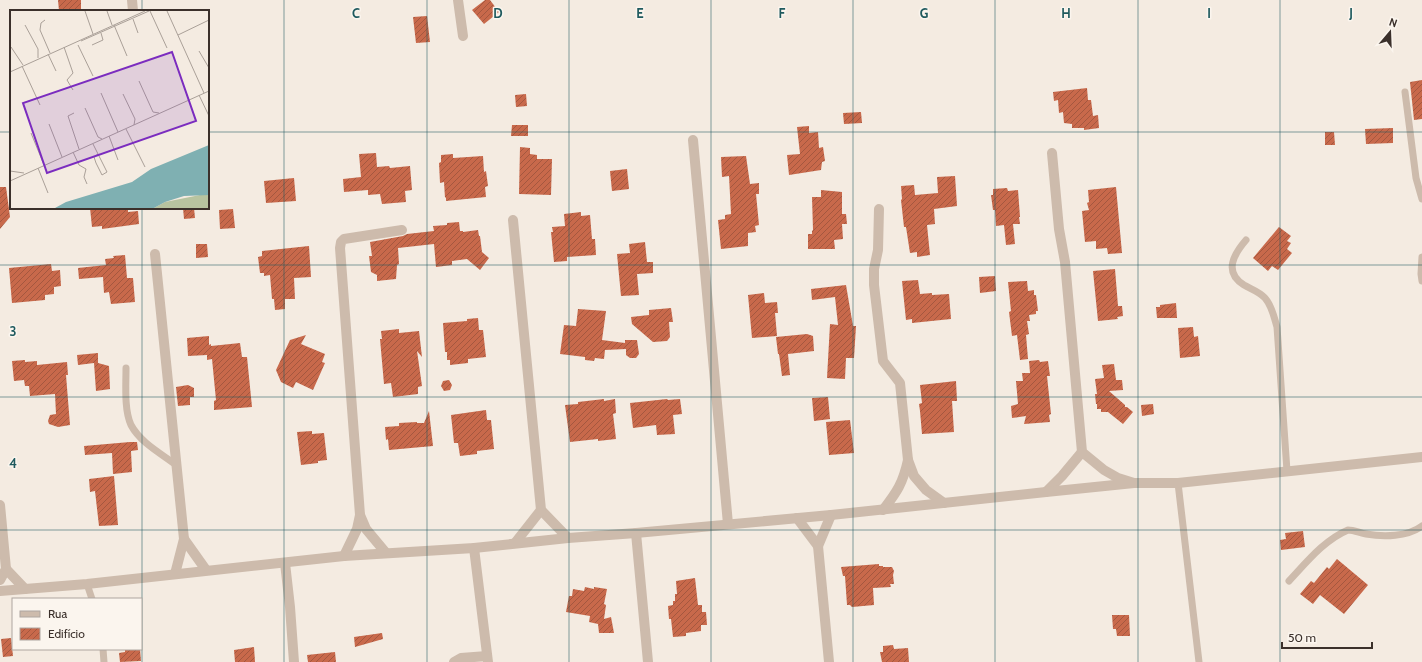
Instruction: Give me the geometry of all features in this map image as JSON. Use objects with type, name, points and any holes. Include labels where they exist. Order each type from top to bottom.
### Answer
[{"type":"street","points":[[132,0],[134,10]]},
{"type":"street","points":[[458,0],[463,36]]},
{"type":"street","points":[[693,140],[728,524]]},
{"type":"street","points":[[1046,492],[1082,452],[1065,262],[1058,229],[1052,153]]},
{"type":"street","points":[[879,209],[878,250],[874,268],[874,286],[883,361],[900,383],[908,460],[914,476],[926,490],[944,503]]},
{"type":"street","points":[[513,220],[541,510],[568,538]]},
{"type":"street","points":[[344,556],[357,529],[360,515],[341,242],[344,239],[402,230]]},
{"type":"street","points":[[155,254],[175,464],[184,539],[175,574]]},
{"type":"street","points":[[1082,452],[1104,470],[1118,478],[1134,483]]},
{"type":"street","points":[[0,592],[344,556],[474,548],[568,538],[883,510],[1134,483],[1178,483],[1422,458]]},
{"type":"street","points":[[883,510],[897,492],[904,478],[908,460]]},
{"type":"street","points":[[0,506],[6,569],[0,580]]},
{"type":"street","points":[[515,543],[541,510]]},
{"type":"street","points":[[360,515],[366,529],[386,554]]},
{"type":"street","points":[[829,662],[818,546],[831,515]]},
{"type":"street","points":[[796,518],[818,546]]},
{"type":"street","points":[[636,533],[648,662]]},
{"type":"street","points":[[184,539],[206,570]]},
{"type":"street","points":[[454,662],[461,658],[487,659],[474,548]]},
{"type":"street","points":[[285,563],[294,662]]},
{"type":"street","points":[[6,569],[25,589]]},
{"type":"lane","points":[[1405,92],[1416,178],[1422,199]]},
{"type":"lane","points":[[1246,240],[1236,252],[1232,260],[1232,269],[1235,277],[1242,284],[1266,298],[1272,309],[1276,327],[1287,471]]},
{"type":"lane","points":[[1422,257],[1422,281]]},
{"type":"lane","points":[[126,368],[127,410],[131,424],[143,440],[175,464]]},
{"type":"lane","points":[[1178,483],[1199,662]]},
{"type":"lane","points":[[1289,581],[1318,551],[1334,538],[1348,530],[1389,536],[1409,532],[1422,526]]},
{"type":"lane","points":[[87,584],[92,598]]},
{"type":"lane","points":[[103,650],[104,662]]},
{"type":"building","points":[[58,0],[81,0],[81,10],[59,10]]},
{"type":"building","points":[[485,0],[490,0],[499,12],[484,24],[472,10]]},
{"type":"building","points":[[427,16],[430,42],[416,43],[413,17]]},
{"type":"building","points":[[1422,80],[1422,119],[1414,120],[1410,82]]},
{"type":"building","points":[[1087,88],[1088,100],[1091,100],[1093,116],[1098,115],[1099,128],[1084,130],[1084,128],[1072,128],[1072,124],[1064,123],[1063,112],[1059,113],[1058,100],[1054,101],[1053,92]]},
{"type":"building","points":[[526,94],[527,106],[516,107],[515,95]]},
{"type":"building","points":[[861,112],[862,123],[844,124],[843,113]]},
{"type":"building","points":[[512,125],[528,125],[528,136],[511,136]]},
{"type":"building","points":[[809,126],[809,133],[818,132],[819,148],[823,147],[825,161],[822,162],[821,170],[789,175],[787,155],[800,154],[797,127]]},
{"type":"building","points":[[1393,128],[1393,143],[1366,144],[1365,129]]},
{"type":"building","points":[[1325,132],[1334,132],[1335,145],[1325,145]]},
{"type":"building","points":[[520,147],[530,148],[530,154],[537,155],[537,159],[552,159],[551,195],[519,194]]},
{"type":"building","points":[[376,153],[377,167],[389,166],[390,168],[410,166],[412,190],[405,191],[406,202],[382,204],[380,194],[368,195],[368,190],[344,192],[343,179],[361,177],[359,154]]},
{"type":"building","points":[[453,154],[453,158],[483,156],[484,172],[486,171],[488,186],[485,187],[486,197],[446,201],[444,182],[440,183],[439,163],[441,162],[441,155]]},
{"type":"building","points":[[746,156],[750,184],[759,183],[759,194],[756,194],[759,225],[755,226],[756,232],[748,233],[748,246],[721,249],[718,220],[725,219],[725,215],[731,214],[729,176],[722,177],[721,157]]},
{"type":"building","points":[[627,169],[629,189],[612,191],[610,171]]},
{"type":"building","points":[[955,176],[957,206],[934,209],[935,224],[927,225],[930,255],[917,257],[917,252],[910,253],[906,227],[904,227],[901,186],[914,185],[915,195],[938,193],[937,177]]},
{"type":"building","points":[[294,178],[296,201],[266,203],[264,181]]},
{"type":"building","points":[[0,187],[6,187],[10,217],[0,229]]},
{"type":"building","points":[[1116,187],[1122,253],[1108,254],[1107,248],[1096,249],[1096,241],[1085,242],[1082,211],[1089,210],[1087,203],[1089,202],[1088,190]]},
{"type":"building","points":[[1007,188],[1008,191],[1018,190],[1020,224],[1013,224],[1015,244],[1006,245],[1004,225],[996,226],[995,210],[993,210],[991,195],[993,195],[993,189]]},
{"type":"building","points":[[821,190],[842,192],[842,214],[846,214],[847,224],[842,224],[843,239],[834,240],[835,249],[808,249],[808,234],[812,234],[813,230],[812,197],[821,197]]},
{"type":"building","points":[[90,209],[128,209],[128,212],[138,211],[139,224],[102,229],[102,226],[92,227]]},
{"type":"building","points":[[183,209],[194,209],[195,218],[184,219]]},
{"type":"building","points":[[233,209],[235,228],[220,229],[219,210]]},
{"type":"building","points":[[581,212],[581,216],[590,215],[592,239],[595,239],[596,255],[567,257],[567,261],[554,262],[551,232],[553,232],[552,227],[565,226],[564,214]]},
{"type":"building","points":[[459,222],[460,231],[478,230],[482,252],[489,258],[480,270],[467,259],[452,261],[452,265],[436,267],[434,244],[398,248],[399,264],[397,265],[396,279],[377,281],[377,275],[371,272],[369,256],[372,256],[370,242],[407,234],[434,231],[433,226]]},
{"type":"building","points":[[1279,227],[1291,236],[1287,241],[1291,243],[1287,249],[1292,253],[1278,270],[1272,266],[1268,271],[1253,258]]},
{"type":"building","points":[[645,242],[647,262],[653,262],[653,273],[637,274],[639,295],[621,296],[617,254],[630,253],[629,244]]},
{"type":"building","points":[[196,244],[207,244],[208,257],[196,258]]},
{"type":"building","points":[[309,246],[311,277],[294,278],[295,299],[285,299],[285,309],[275,310],[274,299],[272,299],[270,275],[264,276],[264,273],[260,273],[258,257],[262,256],[262,251]]},
{"type":"building","points":[[125,255],[127,278],[133,278],[135,302],[111,304],[109,292],[104,293],[103,277],[79,279],[78,268],[106,265],[105,259],[114,258],[113,256]]},
{"type":"building","points":[[51,264],[52,271],[60,270],[61,286],[54,287],[54,294],[45,295],[45,300],[12,303],[9,268]]},
{"type":"building","points":[[1115,269],[1118,306],[1122,306],[1123,316],[1117,317],[1118,319],[1098,321],[1093,271]]},
{"type":"building","points":[[995,276],[996,291],[980,293],[979,277]]},
{"type":"building","points":[[918,280],[920,294],[949,294],[951,319],[912,323],[912,319],[906,320],[902,281]]},
{"type":"building","points":[[1027,281],[1028,291],[1034,290],[1034,295],[1036,295],[1038,311],[1036,311],[1036,314],[1029,315],[1030,321],[1027,321],[1029,334],[1026,335],[1028,359],[1020,360],[1017,335],[1012,336],[1009,312],[1011,311],[1008,282]]},
{"type":"building","points":[[846,285],[853,326],[856,326],[854,358],[846,358],[845,379],[827,378],[830,324],[838,325],[835,297],[812,300],[811,289]]},
{"type":"building","points":[[764,293],[765,303],[777,302],[778,313],[775,313],[777,336],[752,338],[748,295]]},
{"type":"building","points":[[1176,303],[1177,318],[1157,318],[1156,307]]},
{"type":"building","points":[[671,308],[673,322],[669,322],[670,337],[667,341],[653,342],[632,324],[631,317],[649,315],[649,310]]},
{"type":"building","points":[[578,309],[606,311],[602,340],[625,343],[625,340],[637,340],[639,354],[636,358],[630,358],[626,355],[626,349],[605,350],[604,359],[595,358],[594,361],[585,360],[585,357],[560,354],[564,325],[576,326]]},
{"type":"building","points":[[478,318],[479,330],[483,330],[486,357],[468,359],[468,363],[450,365],[450,360],[447,360],[447,352],[445,352],[443,323],[467,321],[467,319]]},
{"type":"building","points":[[1193,327],[1194,337],[1198,336],[1200,356],[1180,358],[1178,328]]},
{"type":"building","points":[[399,329],[399,333],[419,331],[422,357],[417,351],[422,386],[418,387],[418,394],[393,397],[391,383],[384,384],[380,339],[382,339],[381,331]]},
{"type":"building","points":[[807,334],[813,336],[814,351],[788,354],[790,375],[782,376],[776,337]]},
{"type":"building","points":[[306,335],[301,344],[325,354],[322,362],[325,363],[313,390],[296,382],[293,388],[281,382],[276,370],[290,340]]},
{"type":"building","points":[[209,336],[209,345],[211,344],[211,346],[240,343],[242,357],[247,357],[252,407],[214,410],[214,401],[216,400],[212,359],[207,360],[207,355],[188,356],[187,338]]},
{"type":"building","points":[[98,353],[98,363],[109,366],[110,389],[96,391],[94,363],[78,365],[77,355]]},
{"type":"building","points":[[25,360],[25,362],[37,361],[37,365],[67,362],[68,375],[66,375],[70,425],[58,427],[49,424],[48,421],[50,415],[56,414],[55,394],[30,396],[29,386],[25,386],[24,380],[14,381],[12,361]]},
{"type":"building","points":[[1039,360],[1040,362],[1048,361],[1050,376],[1047,376],[1051,414],[1049,415],[1050,422],[1024,424],[1026,416],[1012,418],[1011,406],[1018,404],[1016,381],[1023,381],[1022,373],[1030,373],[1029,361]]},
{"type":"building","points":[[1114,364],[1116,380],[1122,380],[1123,390],[1109,391],[1125,405],[1125,407],[1133,412],[1123,424],[1108,412],[1101,412],[1101,409],[1097,409],[1096,404],[1095,394],[1097,394],[1095,379],[1104,378],[1102,365]]},
{"type":"building","points":[[449,380],[452,385],[450,390],[444,391],[441,386],[443,381]]},
{"type":"building","points":[[956,381],[957,401],[952,401],[954,432],[922,434],[919,404],[922,403],[920,385]]},
{"type":"building","points":[[188,385],[194,388],[194,397],[190,397],[190,405],[178,406],[176,387]]},
{"type":"building","points":[[828,397],[830,419],[814,421],[812,398]]},
{"type":"building","points":[[604,399],[604,401],[615,399],[616,413],[613,414],[616,439],[570,442],[565,405]]},
{"type":"building","points":[[680,399],[682,414],[673,415],[675,434],[657,435],[656,425],[633,428],[630,403]]},
{"type":"building","points":[[1153,404],[1154,414],[1142,416],[1141,405]]},
{"type":"building","points":[[486,410],[487,420],[491,420],[494,449],[477,451],[477,454],[460,456],[458,443],[454,443],[451,415]]},
{"type":"building","points":[[429,411],[433,446],[389,450],[388,439],[386,440],[385,427],[399,426],[399,423],[424,423]]},
{"type":"building","points":[[850,420],[854,453],[829,455],[826,422]]},
{"type":"building","points":[[312,431],[312,434],[324,433],[327,460],[318,461],[318,463],[301,465],[297,432]]},
{"type":"building","points":[[137,442],[138,450],[131,451],[132,472],[113,474],[112,453],[85,455],[84,446]]},
{"type":"building","points":[[114,476],[118,525],[99,526],[95,491],[90,492],[89,479]]},
{"type":"building","points":[[1303,531],[1305,547],[1281,550],[1280,540],[1286,539],[1285,533]]},
{"type":"building","points":[[1337,559],[1368,585],[1344,614],[1320,595],[1313,604],[1300,594],[1311,581],[1314,583],[1327,567],[1329,569]]},
{"type":"building","points":[[879,564],[879,566],[883,567],[892,567],[894,571],[894,584],[890,584],[891,587],[873,588],[874,605],[852,607],[847,605],[845,576],[843,576],[841,567]]},
{"type":"building","points":[[695,578],[698,605],[702,605],[702,612],[706,612],[707,625],[701,625],[701,631],[686,633],[686,636],[673,637],[668,606],[673,605],[673,601],[675,601],[675,594],[677,594],[676,581]]},
{"type":"building","points":[[585,587],[607,589],[604,604],[606,605],[604,619],[611,617],[614,633],[599,633],[598,624],[589,622],[590,616],[566,612],[569,596],[572,596],[573,589],[584,591]]},
{"type":"building","points":[[1112,615],[1129,615],[1130,636],[1117,636],[1116,629],[1113,629]]},
{"type":"building","points":[[382,633],[383,639],[355,647],[354,637]]},
{"type":"building","points":[[11,638],[13,656],[3,657],[1,639]]},
{"type":"building","points":[[893,645],[894,649],[908,648],[909,662],[882,662],[880,652],[883,652],[883,646]]},
{"type":"building","points":[[254,647],[255,662],[235,662],[234,650]]},
{"type":"building","points":[[125,650],[140,650],[141,661],[120,662],[119,653],[125,652]]},
{"type":"building","points":[[335,652],[336,662],[308,662],[307,655]]}]
